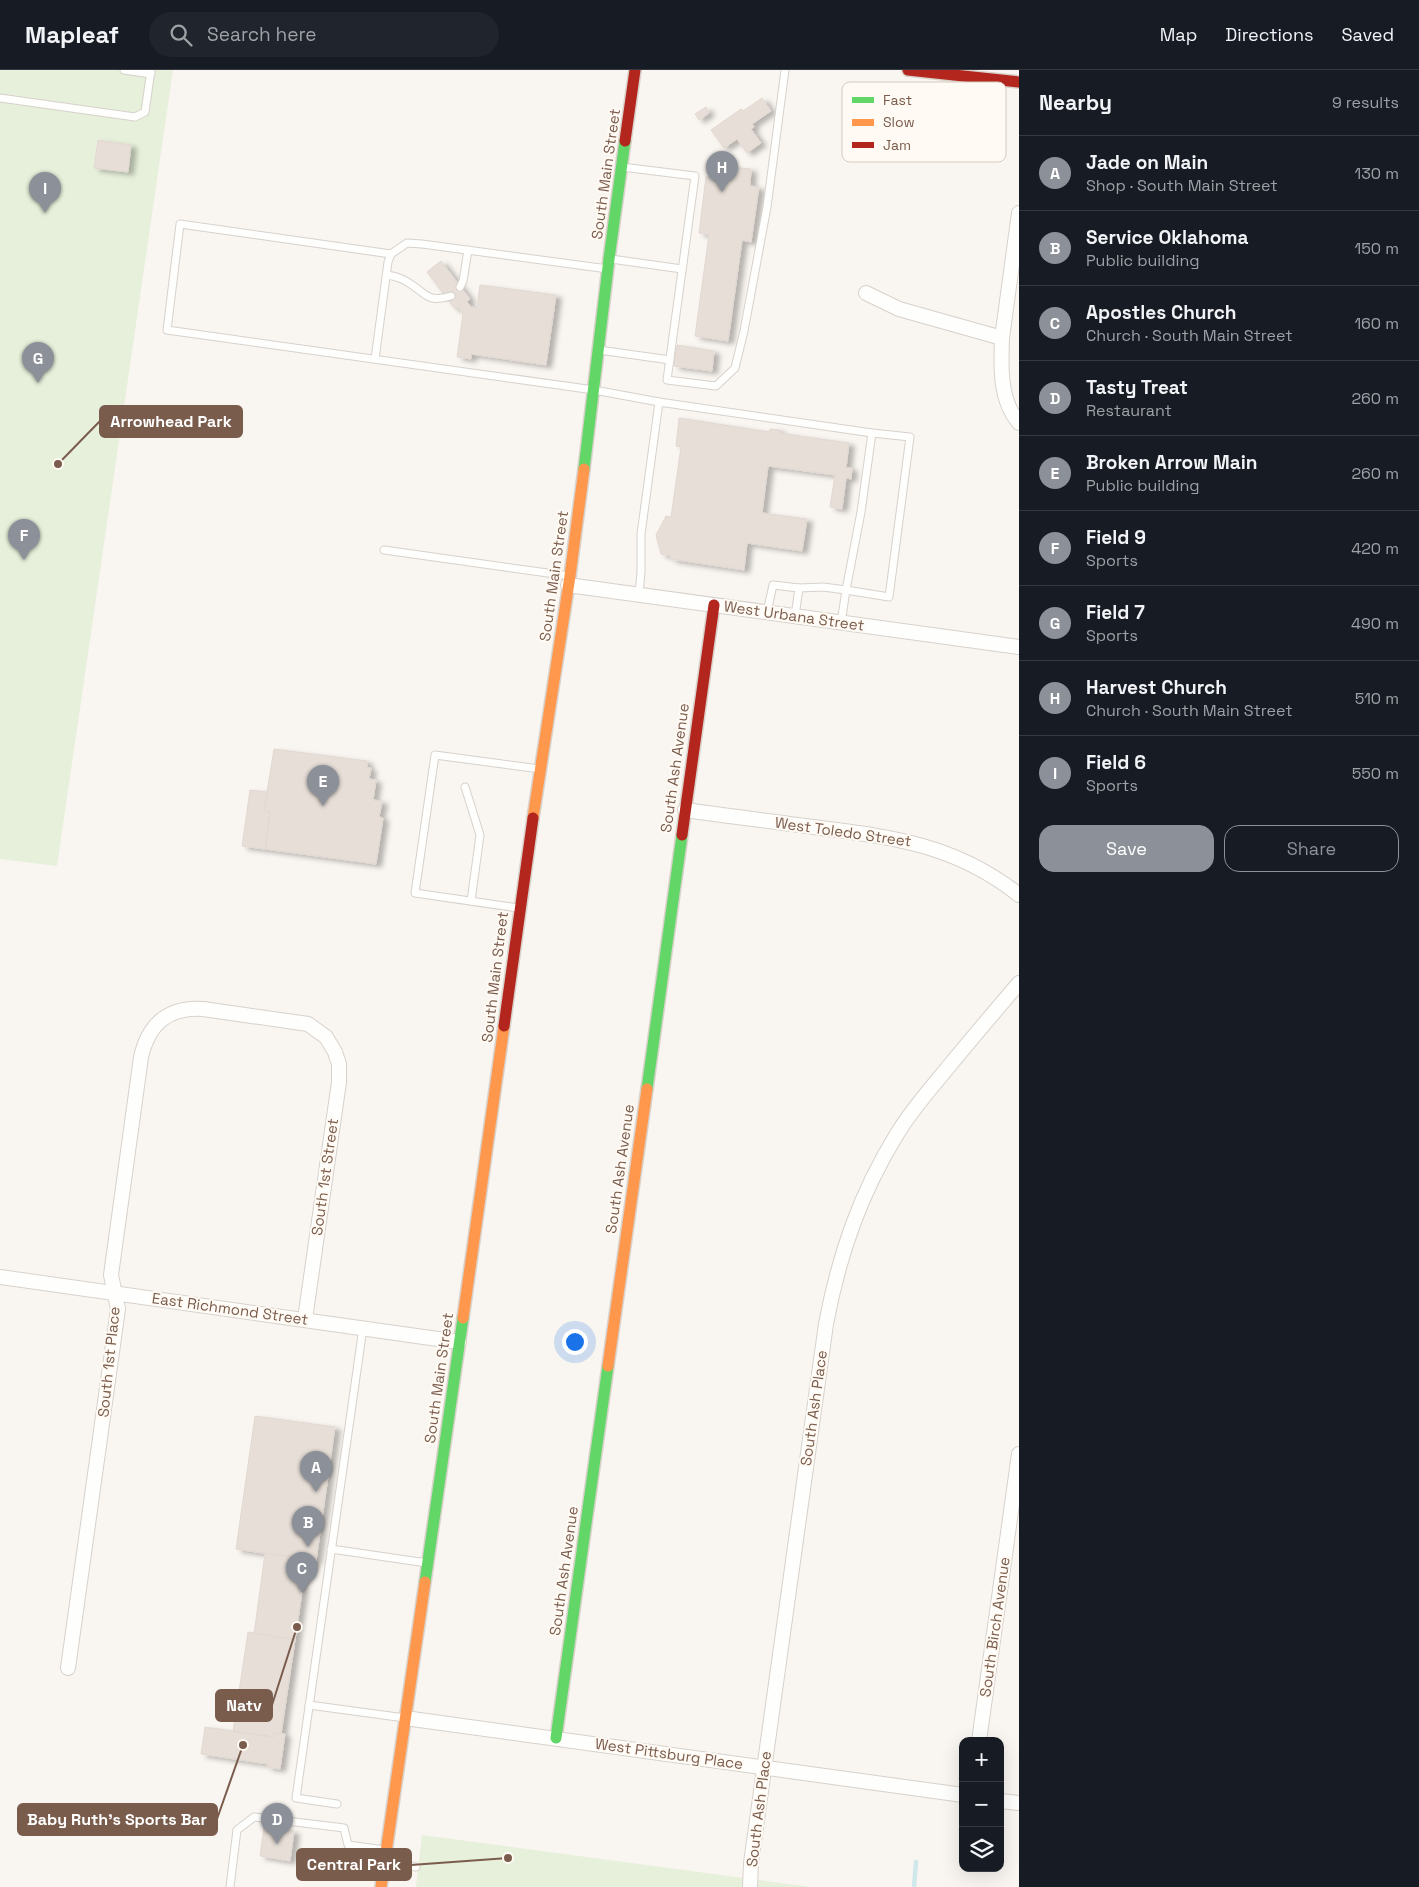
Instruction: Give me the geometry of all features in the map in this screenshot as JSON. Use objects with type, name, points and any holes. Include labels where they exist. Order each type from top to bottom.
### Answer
[{"type":"street","name":"South Main Street","points":[[381,1887],[490,1130],[519,908],[569,580],[599,350],[608,264],[635,70]]},
{"type":"street","points":[[908,70],[1019,82]]},
{"type":"street","points":[[1018,421],[1010,410],[1004,394],[1002,338],[1019,213]]},
{"type":"street","points":[[866,294],[899,309],[1002,338]]},
{"type":"street","name":"West Urbana Street","points":[[569,580],[639,594],[1019,647]]},
{"type":"street","name":"South Ash Avenue","points":[[556,1738],[714,605]]},
{"type":"street","name":"West Toledo Street","points":[[684,810],[877,835],[920,844],[974,865],[1019,895]]},
{"type":"street","name":"South Ash Place","points":[[750,1887],[751,1863],[826,1324],[841,1255],[877,1169],[898,1132],[926,1093],[1019,984]]},
{"type":"street","name":"South 1st Street","points":[[176,1011],[190,1008],[203,1009],[308,1024],[326,1037],[335,1052],[339,1064],[339,1082],[305,1319]]},
{"type":"street","name":"South 1st Place","points":[[68,1668],[118,1309],[111,1275],[141,1057],[149,1034],[161,1020],[176,1011]]},
{"type":"street","name":"East Richmond Street","points":[[0,1276],[459,1342]]},
{"type":"street","name":"South Birch Avenue","points":[[980,1737],[1019,1454]]},
{"type":"street","name":"West Pittsburg Place","points":[[405,1718],[959,1794]]},
{"type":"street","points":[[1004,1801],[1019,1803]]},
{"type":"lane","points":[[0,98],[135,118],[145,112],[151,72],[124,70]]},
{"type":"lane","points":[[622,167],[695,176],[668,380],[716,386],[735,368],[744,332],[767,207],[785,70]]},
{"type":"lane","points":[[682,269],[608,264],[407,243],[391,254],[180,224],[167,330],[910,437],[889,597],[846,590],[773,586],[767,612]]},
{"type":"lane","points":[[460,287],[463,281],[468,250]]},
{"type":"lane","points":[[375,359],[391,254]]},
{"type":"lane","points":[[387,275],[398,277],[410,283],[427,298],[451,296]]},
{"type":"lane","points":[[599,350],[670,360]]},
{"type":"lane","points":[[639,594],[641,534],[659,402]]},
{"type":"lane","points":[[842,623],[846,590],[861,512],[872,432]]},
{"type":"lane","points":[[384,550],[569,580]]},
{"type":"lane","points":[[795,616],[799,588]]},
{"type":"lane","points":[[519,908],[416,893],[435,755],[540,769]]},
{"type":"lane","points":[[465,787],[480,835],[471,901]]},
{"type":"lane","points":[[337,1804],[296,1798],[363,1328]]},
{"type":"lane","points":[[331,1549],[427,1563]]},
{"type":"lane","points":[[309,1705],[405,1718]]},
{"type":"lane","points":[[230,1887],[238,1830],[254,1817],[344,1828],[348,1845],[386,1850]]},
{"type":"lane","points":[[384,1864],[416,1867]]},
{"type":"green space","points":[[0,70],[173,70],[57,866],[0,859]]},
{"type":"green space","points":[[422,1835],[810,1887],[416,1887]]},
{"type":"building","points":[[762,98],[771,111],[752,124],[754,127],[751,129],[761,143],[747,153],[737,139],[724,148],[711,130],[741,109],[743,111]]},
{"type":"building","points":[[706,107],[709,113],[699,120],[695,114]]},
{"type":"building","points":[[98,140],[131,145],[128,172],[94,168]]},
{"type":"building","points":[[719,166],[751,169],[750,186],[759,187],[751,242],[742,240],[728,341],[695,336],[709,235],[699,233],[706,177],[717,177]]},
{"type":"building","points":[[441,261],[470,299],[467,302],[471,307],[477,308],[480,285],[556,295],[546,365],[471,354],[471,359],[457,357],[463,314],[458,307],[455,309],[427,272]]},
{"type":"building","points":[[677,345],[714,351],[712,371],[674,366]]},
{"type":"building","points":[[679,418],[769,432],[770,429],[780,430],[779,433],[849,443],[846,468],[852,468],[851,479],[846,478],[842,509],[830,507],[835,475],[768,466],[762,513],[807,519],[802,551],[747,543],[744,570],[671,559],[671,556],[661,554],[656,535],[666,516],[671,517],[681,447],[676,446]]},
{"type":"building","points":[[274,749],[367,761],[367,768],[371,768],[369,779],[376,780],[373,800],[382,801],[379,817],[383,818],[376,864],[265,849],[270,812],[264,810]]},
{"type":"building","points":[[250,790],[267,792],[264,810],[270,812],[265,849],[242,846]]},
{"type":"building","points":[[255,1416],[335,1427],[316,1561],[236,1549]]},
{"type":"building","points":[[265,1553],[313,1560],[313,1565],[306,1564],[295,1640],[254,1634]]},
{"type":"building","points":[[248,1632],[295,1640],[281,1734],[274,1733],[273,1737],[233,1731]]},
{"type":"building","points":[[205,1727],[273,1737],[274,1733],[285,1734],[280,1769],[267,1767],[268,1764],[201,1754]]},
{"type":"building","points":[[264,1827],[294,1831],[290,1861],[260,1856]]},
{"type":"waterway","points":[[914,1887],[916,1862]]},
{"type":"traffic: fast","points":[[584,469],[625,141]]},
{"type":"traffic: fast","points":[[647,1089],[682,835]]},
{"type":"traffic: fast","points":[[425,1582],[463,1318]]},
{"type":"traffic: fast","points":[[556,1738],[608,1366]]},
{"type":"traffic: slow","points":[[533,818],[570,576],[584,469]]},
{"type":"traffic: slow","points":[[463,1318],[504,1026]]},
{"type":"traffic: slow","points":[[608,1366],[647,1089]]},
{"type":"traffic: slow","points":[[381,1887],[425,1582]]},
{"type":"traffic: jam","points":[[625,141],[635,70]]},
{"type":"traffic: jam","points":[[908,70],[1019,82]]},
{"type":"traffic: jam","points":[[682,835],[714,605]]},
{"type":"traffic: jam","points":[[504,1026],[533,818]]},
{"type":"place","name":"Harvest Church","points":[[722,192]]},
{"type":"place","name":"Field 6","points":[[45,213]]},
{"type":"place","name":"Field 7","points":[[38,383]]},
{"type":"place","name":"Arrowhead Park","points":[[58,464]]},
{"type":"place","name":"Field 9","points":[[24,560]]},
{"type":"place","name":"Broken Arrow Main","points":[[323,806]]},
{"type":"place","name":"Jade on Main","points":[[316,1492]]},
{"type":"place","name":"Service Oklahoma","points":[[308,1547]]},
{"type":"place","name":"Apostles Church","points":[[302,1593]]},
{"type":"place","name":"Natv","points":[[297,1627]]},
{"type":"place","name":"Baby Ruth's Sports Bar","points":[[243,1745]]},
{"type":"place","name":"Tasty Treat","points":[[277,1844]]},
{"type":"place","name":"Central Park","points":[[508,1858]]}]
